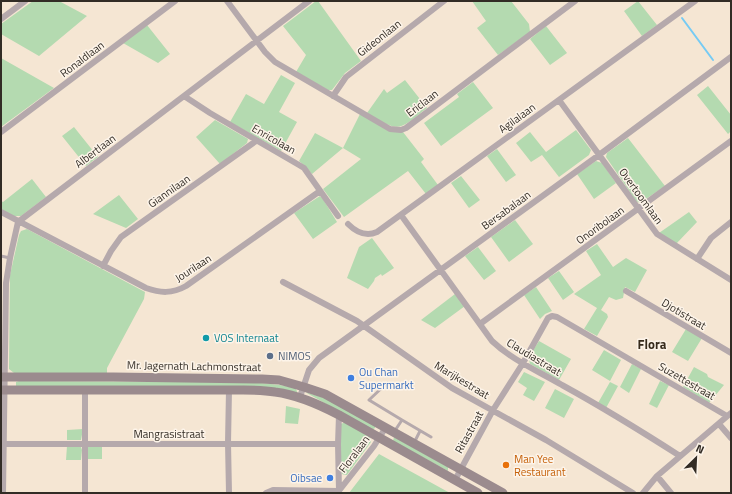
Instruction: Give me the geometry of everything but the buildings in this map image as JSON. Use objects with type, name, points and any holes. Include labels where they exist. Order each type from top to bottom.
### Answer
[{"type":"main road","name":"Mr. Jagernath Lachmonstraat","points":[[3,377],[113,376],[279,380],[325,394],[503,493]]},
{"type":"main road","name":"Mr. Jagernath Lachmonstraat","points":[[3,390],[229,390],[274,392],[300,397],[339,414],[478,493]]},
{"type":"street","points":[[1,19],[25,1]]},
{"type":"street","name":"Ronaldlaan","points":[[1,132],[175,1]]},
{"type":"street","name":"Ericlaan","points":[[227,1],[265,52],[275,62],[390,129],[400,130],[406,128],[575,1]]},
{"type":"street","name":"Albertlaan","points":[[18,222],[309,1]]},
{"type":"street","name":"Gideonlaan","points":[[333,96],[346,76],[444,1]]},
{"type":"street","name":"Agilalaan","points":[[348,224],[357,232],[370,235],[377,232],[695,1]]},
{"type":"street","name":"Bersabalaan","points":[[300,397],[309,370],[319,358],[365,326],[731,57]]},
{"type":"street","name":"Enricolaan","points":[[184,96],[210,114],[304,168],[338,216]]},
{"type":"street","name":"Overtoomlaan","points":[[558,100],[657,234],[731,280]]},
{"type":"street","name":"Giannilaan","points":[[103,266],[121,237],[256,141]]},
{"type":"street","name":"Onoribolaan","points":[[480,324],[731,141]]},
{"type":"street","name":"Jourilaan","points":[[1,212],[146,288],[154,291],[169,292],[181,289],[320,191]]},
{"type":"street","name":"Claudiastraat","points":[[401,215],[492,341],[500,348],[523,363],[603,408],[680,456]]},
{"type":"street","points":[[3,493],[4,294],[18,222]]},
{"type":"street","points":[[697,259],[711,238],[731,222]]},
{"type":"street","name":"Marijkestraat","points":[[283,282],[365,326],[452,388],[546,440],[633,493]]},
{"type":"street","name":"Djotistraat","points":[[626,291],[731,353]]},
{"type":"street","name":"Ritastraat","points":[[454,480],[493,410],[523,363],[548,318],[554,316]]},
{"type":"street","name":"Suzettestraat","points":[[554,316],[729,415]]},
{"type":"street","points":[[84,390],[85,493]]},
{"type":"street","points":[[229,390],[229,493]]},
{"type":"street","points":[[266,493],[273,490],[338,492],[339,414]]},
{"type":"street","points":[[643,493],[657,476],[729,415]]},
{"type":"street","points":[[719,424],[731,438]]},
{"type":"street","name":"Floralaan","points":[[338,492],[386,427]]},
{"type":"street","name":"Mangrasistraat","points":[[3,444],[338,444]]},
{"type":"street","points":[[657,476],[671,493]]},
{"type":"lane","points":[[1,256],[10,258]]},
{"type":"lane","points":[[387,383],[369,401],[431,437]]},
{"type":"lane","points":[[394,432],[402,420]]},
{"type":"lane","points":[[414,443],[420,431]]},
{"type":"green space","points":[[33,1],[59,1],[87,16],[39,56],[1,34],[1,24]]},
{"type":"green space","points":[[318,1],[361,61],[345,73],[332,90],[328,90],[296,72],[306,55],[283,26]]},
{"type":"green space","points":[[472,1],[511,1],[529,24],[530,32],[498,55],[477,28],[486,21]]},
{"type":"green space","points":[[638,1],[657,25],[642,36],[624,11]]},
{"type":"green space","points":[[147,25],[170,54],[158,63],[123,43]]},
{"type":"green space","points":[[546,26],[567,53],[550,65],[530,39]]},
{"type":"green space","points":[[1,58],[54,88],[1,127]]},
{"type":"green space","points":[[281,75],[295,83],[279,112],[297,122],[281,151],[230,122],[246,94],[264,104]]},
{"type":"green space","points":[[405,80],[427,108],[404,125],[398,127],[386,124],[367,113],[384,89],[387,93]]},
{"type":"green space","points":[[473,82],[493,108],[441,146],[424,123],[459,97],[457,94]]},
{"type":"green space","points":[[708,86],[731,115],[731,131],[728,134],[697,95]]},
{"type":"green space","points":[[360,114],[403,132],[424,159],[421,162],[438,185],[426,194],[408,171],[344,217],[323,189],[361,159],[343,148]]},
{"type":"green space","points":[[215,120],[248,139],[247,143],[220,164],[196,137]]},
{"type":"green space","points":[[74,127],[98,157],[86,166],[62,136]]},
{"type":"green space","points":[[576,130],[591,150],[589,155],[559,177],[542,155],[531,162],[516,143],[530,132],[546,152]]},
{"type":"green space","points":[[315,133],[343,148],[312,174],[299,161]]},
{"type":"green space","points":[[628,138],[665,186],[640,203],[636,201],[606,157],[607,153]]},
{"type":"green space","points":[[497,149],[516,175],[506,182],[487,156]]},
{"type":"green space","points":[[596,161],[602,163],[616,183],[594,199],[577,174]]},
{"type":"green space","points":[[461,176],[480,200],[469,208],[451,183]]},
{"type":"green space","points":[[32,179],[46,197],[21,216],[14,216],[1,209],[1,201],[3,202]]},
{"type":"green space","points":[[119,195],[138,219],[126,228],[93,214]]},
{"type":"green space","points":[[320,196],[337,222],[313,239],[294,213]]},
{"type":"green space","points":[[689,212],[697,222],[676,244],[659,233]]},
{"type":"green space","points":[[515,220],[533,244],[509,262],[491,237]]},
{"type":"green space","points":[[27,229],[145,292],[144,299],[107,368],[107,373],[14,373],[9,369],[10,275],[19,235],[21,231]]},
{"type":"green space","points":[[372,238],[394,268],[382,276],[381,274],[375,278],[368,289],[347,278],[359,247]]},
{"type":"green space","points":[[597,244],[613,267],[626,258],[647,270],[635,292],[625,287],[623,298],[616,300],[609,297],[601,310],[607,314],[608,317],[597,336],[584,329],[597,308],[574,294],[601,275],[586,251]]},
{"type":"green space","points":[[478,247],[496,271],[484,280],[465,256]]},
{"type":"green space","points":[[559,271],[574,292],[563,300],[548,278]]},
{"type":"green space","points":[[536,287],[552,311],[545,314],[540,319],[524,295]]},
{"type":"green space","points":[[455,294],[465,306],[435,328],[421,320]]},
{"type":"green space","points":[[686,329],[702,338],[688,361],[672,352]]},
{"type":"green space","points":[[539,341],[571,359],[559,380],[530,364],[530,355]]},
{"type":"green space","points":[[604,350],[621,360],[610,381],[592,370]]},
{"type":"green space","points":[[632,364],[641,369],[629,393],[620,387]]},
{"type":"green space","points":[[694,367],[707,374],[708,377],[724,385],[709,403],[683,387]]},
{"type":"green space","points":[[524,372],[545,382],[534,401],[523,395],[527,388],[518,382]]},
{"type":"green space","points":[[660,381],[669,385],[657,408],[649,404]]},
{"type":"green space","points":[[16,382],[251,382],[295,388],[297,393],[16,386]]},
{"type":"green space","points":[[610,382],[618,386],[606,408],[598,403]]},
{"type":"green space","points":[[555,389],[574,399],[564,418],[545,408]]},
{"type":"green space","points":[[305,392],[328,399],[375,426],[375,428],[372,430]]},
{"type":"green space","points":[[286,406],[300,409],[298,424],[285,423]]},
{"type":"green space","points":[[343,423],[370,437],[371,442],[347,475],[342,474],[340,470],[341,424]]},
{"type":"green space","points":[[83,429],[81,440],[67,440],[67,430]]},
{"type":"green space","points":[[394,437],[448,467],[448,471],[393,441]]},
{"type":"green space","points":[[67,446],[81,447],[81,460],[66,460]]},
{"type":"green space","points":[[87,446],[102,446],[102,459],[86,459]]},
{"type":"green space","points":[[379,454],[450,493],[349,493]]},
{"type":"waterway","points":[[682,18],[713,60]]},
{"type":"place","name":"VOS Internaat","points":[[206,338]]},
{"type":"place","name":"NIMOS","points":[[270,356]]},
{"type":"place","name":"Ou Chan Supermarkt","points":[[351,378]]},
{"type":"place","name":"Man Yee Restaurant","points":[[506,465]]},
{"type":"place","name":"Oibsae","points":[[330,478]]},
{"type":"district","name":"Flora","points":[[652,344]]}]
